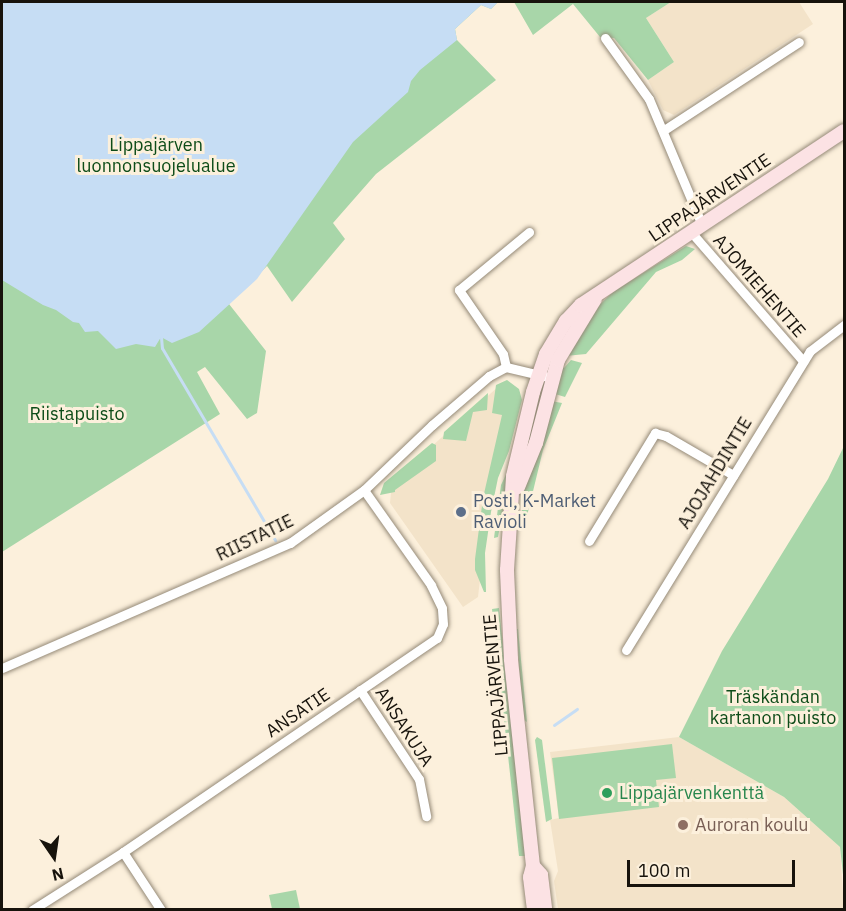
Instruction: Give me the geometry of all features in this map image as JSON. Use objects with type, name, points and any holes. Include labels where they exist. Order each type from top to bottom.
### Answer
[{"type":"main road","name":"LIPPAJÄRVENTIE","points":[[534,909],[530,877],[534,866],[507,602],[508,534],[513,477],[538,375],[546,354],[566,321],[581,305],[844,131]]},
{"type":"main road","name":"LIPPAJÄRVENTIE","points":[[512,500],[536,443],[552,378],[566,344],[596,296]]},
{"type":"main road","name":"LIPPAJÄRVENTIE","points":[[534,866],[541,875],[545,909]]},
{"type":"street","name":"AJOMIEHENTIE","points":[[605,38],[642,85],[664,130],[697,229],[803,361]]},
{"type":"street","points":[[664,130],[799,42]]},
{"type":"street","points":[[530,232],[459,290],[503,354],[506,367],[552,378]]},
{"type":"street","name":"AJOJAHDINTIE","points":[[626,650],[803,361],[810,351],[844,325]]},
{"type":"street","name":"RIISTATIE","points":[[2,668],[290,543],[364,490],[453,407],[489,376],[506,367]]},
{"type":"street","points":[[589,541],[655,433],[666,436],[733,475]]},
{"type":"street","name":"ANSATIE","points":[[32,909],[123,852],[437,638],[443,624],[442,608],[431,585],[364,490]]},
{"type":"street","name":"ANSAKUJA","points":[[360,690],[419,779],[426,816]]},
{"type":"street","points":[[123,852],[161,909]]},
{"type":"shaded area","points":[[671,2],[799,2],[813,24],[674,115],[663,110],[648,80],[674,62],[646,18]]},
{"type":"shaded area","points":[[500,385],[520,401],[488,511],[478,597],[463,607],[390,503],[392,482]]},
{"type":"shaded area","name":"Auroran koulu","points":[[679,737],[784,797],[840,847],[844,909],[558,909],[554,881],[558,871],[550,820],[559,818],[550,752]]},
{"type":"green space","name":"Lippajärven luonnonsuojelualue","points":[[2,2],[498,2],[491,9],[481,5],[455,29],[457,40],[496,80],[376,174],[333,223],[345,239],[292,302],[267,266],[229,304],[266,351],[257,413],[247,419],[205,367],[197,372],[220,414],[2,552]]},
{"type":"green space","points":[[514,2],[671,2],[646,18],[674,62],[648,80],[614,38],[600,37],[573,4],[533,35]]},
{"type":"green space","points":[[686,246],[695,249],[682,260],[656,272],[586,354],[565,356],[592,312],[613,292]]},
{"type":"green space","points":[[571,360],[582,363],[565,397],[552,393],[560,366],[564,368]]},
{"type":"green space","points":[[507,380],[519,389],[522,400],[509,451],[498,478],[491,512],[485,553],[486,592],[484,592],[475,570],[475,559],[483,498],[502,415],[492,413],[496,385]]},
{"type":"green space","points":[[488,393],[487,410],[473,412],[466,441],[443,439],[444,432]]},
{"type":"green space","points":[[551,401],[562,403],[543,450],[527,516],[522,516],[522,489]]},
{"type":"green space","points":[[432,443],[436,445],[436,461],[395,492],[380,495],[384,483]]},
{"type":"green space","name":"Träskändan kartanon puisto","points":[[844,446],[844,884],[840,847],[784,797],[679,737],[722,651],[828,479]]},
{"type":"green space","points":[[512,462],[498,537],[494,538],[501,485]]},
{"type":"green space","points":[[499,608],[525,856],[519,856],[492,609]]},
{"type":"green space","points":[[518,629],[527,722],[522,719]]},
{"type":"green space","points":[[537,737],[542,740],[552,819],[546,822],[535,740]]},
{"type":"green space","name":"Lippajärvenkenttä","points":[[672,744],[676,778],[656,780],[659,807],[559,819],[552,758]]},
{"type":"green space","points":[[296,890],[300,909],[272,909],[269,895]]},
{"type":"water","name":"Lippajärven luonnonsuojelualue","points":[[2,2],[498,2],[491,9],[481,5],[455,29],[457,40],[420,70],[411,81],[408,92],[353,142],[257,279],[199,332],[172,343],[161,337],[155,347],[136,344],[116,349],[98,331],[85,332],[79,323],[73,322],[2,280]]},
{"type":"waterway","points":[[161,337],[162,348],[275,540]]},
{"type":"waterway","points":[[554,725],[577,709]]},
{"type":"place","name":"Posti, K-Market Ravioli","points":[[461,512]]},
{"type":"place","name":"Lippajärvenkenttä","points":[[607,793]]},
{"type":"place","name":"Auroran koulu","points":[[683,825]]},
{"type":"park label","name":"Riistapuisto","points":[[77,414]]}]
